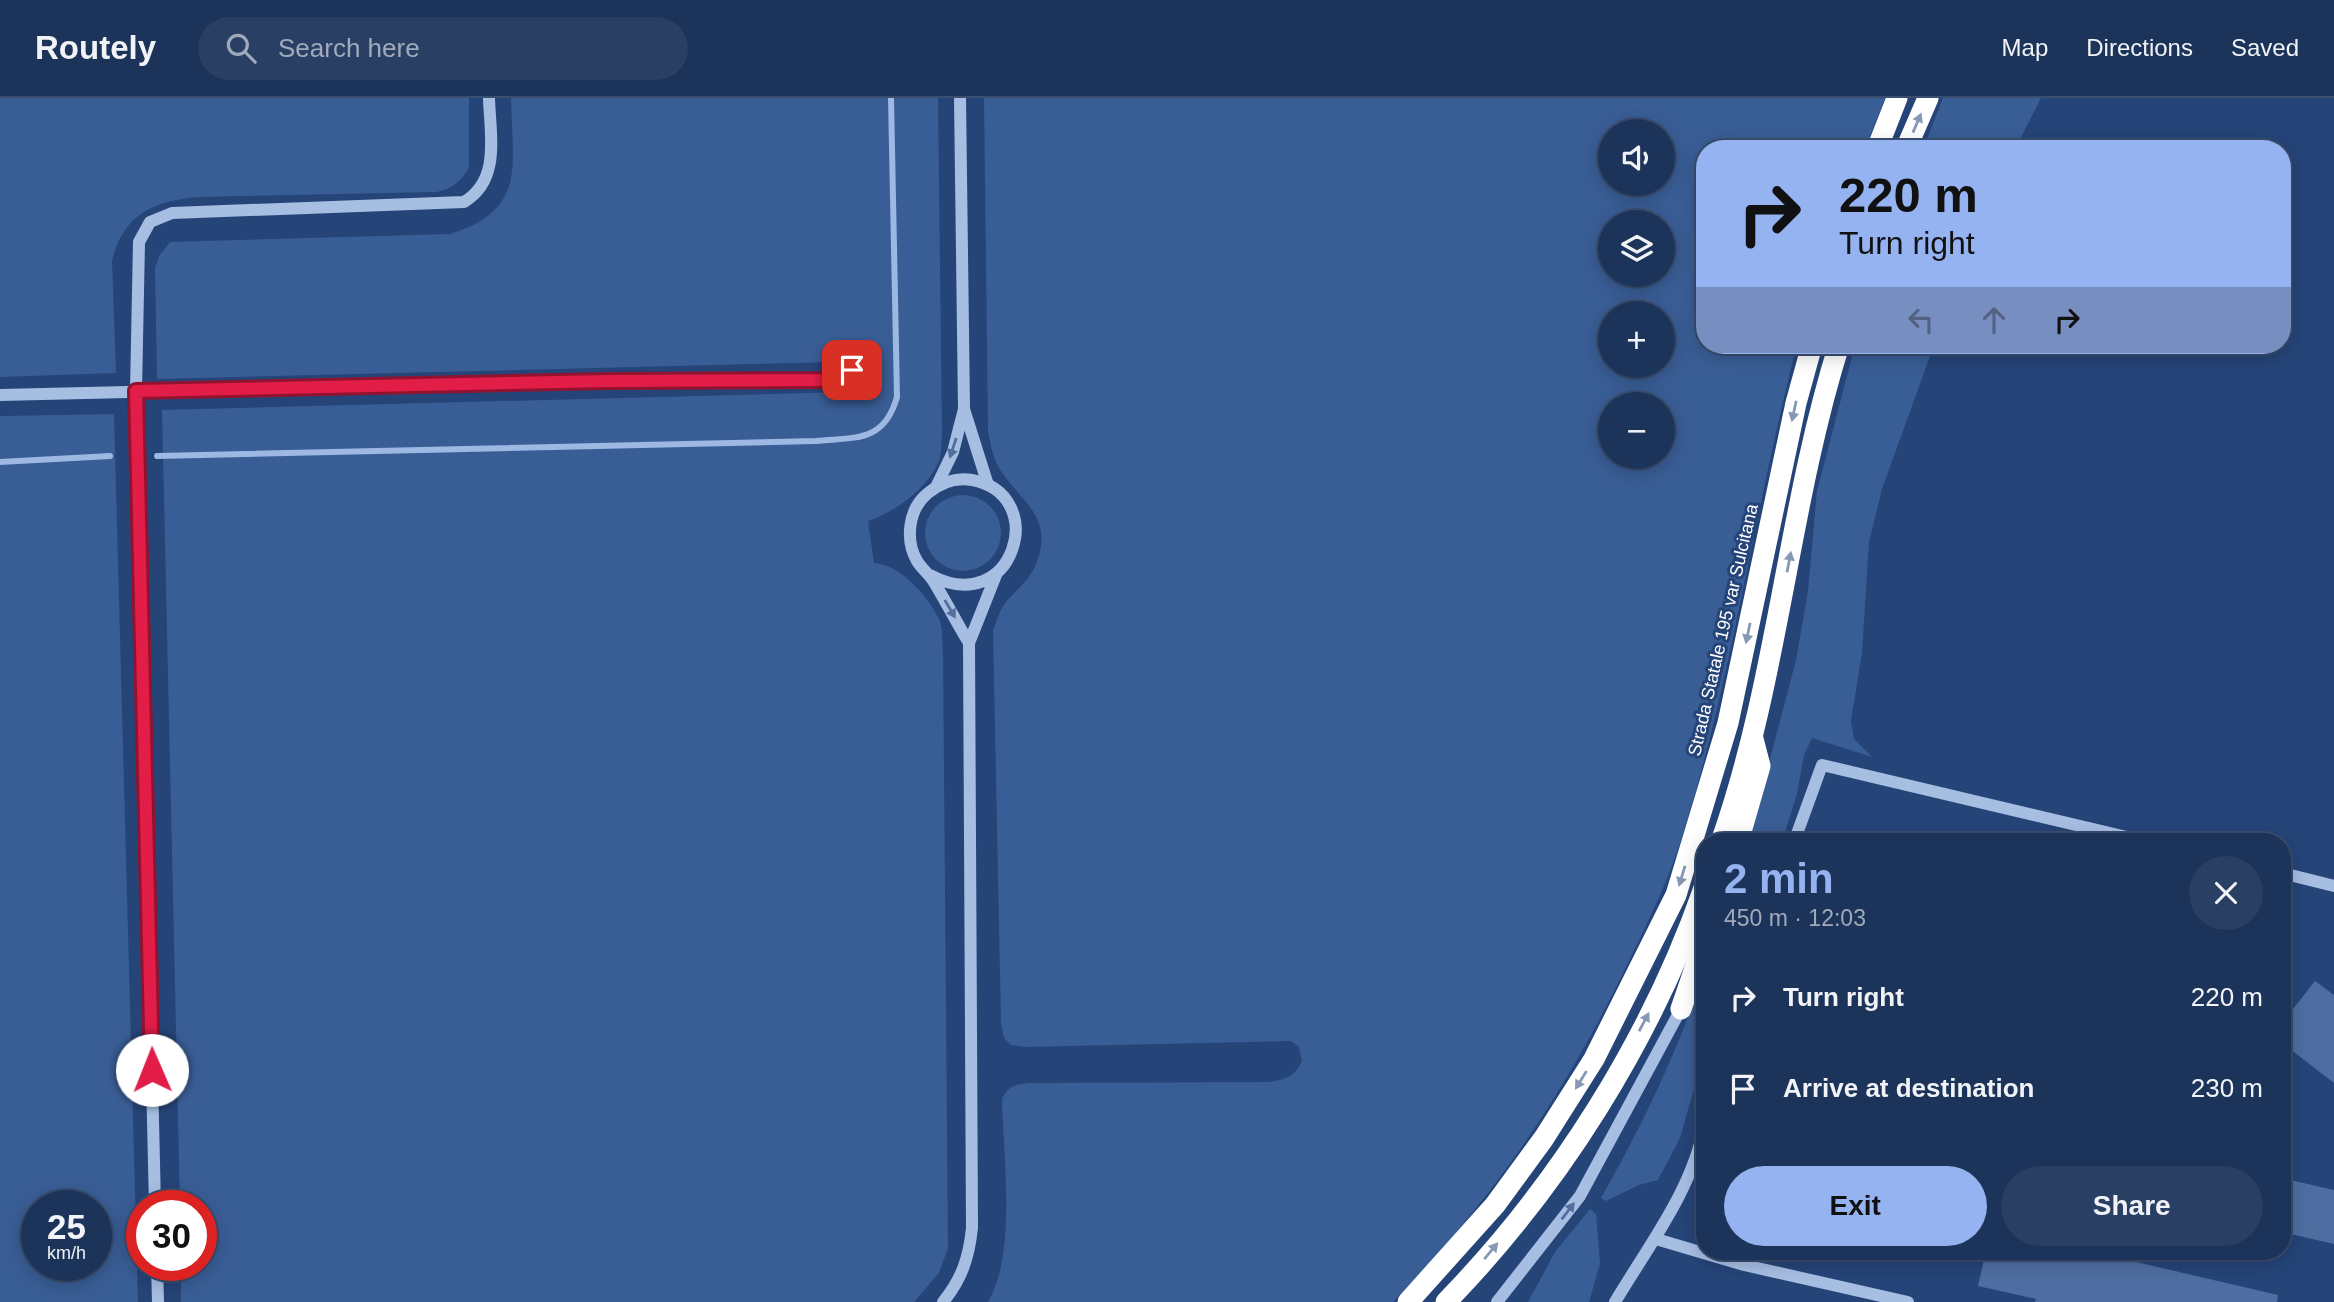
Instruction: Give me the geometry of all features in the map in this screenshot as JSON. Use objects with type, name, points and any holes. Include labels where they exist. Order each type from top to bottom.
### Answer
[{"type":"highway","points":[[1881,140],[1897,98]]},
{"type":"highway","points":[[1910,140],[1928,98]]},
{"type":"highway","name":"Strada Statale 195 var Sulcitana","points":[[1408,1302],[1495,1205],[1544,1138],[1594,1059],[1676,895],[1728,723],[1796,403],[1810,354]]},
{"type":"highway","points":[[1724,833],[1752,736],[1806,477],[1837,354]]},
{"type":"highway","points":[[1741,833],[1760,766],[1752,736]]},
{"type":"highway","points":[[1446,1302],[1519,1218],[1570,1148],[1611,1084],[1658,995],[1696,907]]},
{"type":"highway","points":[[1681,1009],[1696,965]]},
{"type":"street","points":[[155,1190],[136,391],[139,242],[150,222],[172,212],[464,202],[484,186],[489,174],[489,98]]},
{"type":"street","points":[[960,98],[964,409],[953,452],[937,485],[919,504],[909,528],[914,554],[930,575],[969,643]]},
{"type":"street","points":[[0,395],[608,381],[825,380],[852,370]]},
{"type":"street","points":[[964,409],[988,485]]},
{"type":"street","points":[[937,485],[954,480],[972,480],[988,485],[1002,496],[1012,510],[1016,528],[1015,545],[1008,561],[996,575],[969,643],[972,1228],[969,1258],[957,1285],[943,1302]]},
{"type":"street","points":[[930,575],[946,584],[963,586],[981,583],[996,575]]},
{"type":"street","points":[[1797,833],[1822,765],[2110,833]]},
{"type":"street","points":[[2291,875],[2334,886]]},
{"type":"street","points":[[1497,1302],[1580,1196],[1681,1009]]},
{"type":"street","points":[[1615,1302],[1656,1239],[1696,1156]]},
{"type":"street","points":[[1656,1239],[1696,1251]]},
{"type":"street","points":[[1727,1260],[1908,1302]]},
{"type":"street","points":[[157,1281],[158,1302]]},
{"type":"street","points":[[1510,1302],[1512,1284]]},
{"type":"shaded area","points":[[0,98],[469,98],[469,167],[456,183],[437,192],[198,197],[154,207],[132,221],[117,245],[112,261],[116,373],[0,377]]},
{"type":"shaded area","points":[[511,98],[938,98],[941,454],[934,471],[918,490],[889,512],[868,521],[874,563],[894,569],[920,591],[939,619],[942,635],[948,1248],[939,1273],[914,1302],[181,1302],[181,1281],[217,1281],[217,1190],[180,1190],[162,410],[847,392],[865,383],[873,362],[858,344],[836,362],[157,379],[155,268],[159,256],[170,242],[450,234],[475,224],[493,212],[504,198],[513,164]]},
{"type":"shaded area","points":[[984,98],[1885,98],[1869,140],[1696,140],[1696,354],[1795,354],[1701,771],[1678,848],[1659,898],[1605,1010],[1580,1055],[1525,1143],[1495,1184],[1463,1225],[1393,1302],[988,1302],[1003,1258],[1006,1175],[1002,1099],[1010,1088],[1032,1083],[1269,1082],[1289,1076],[1302,1061],[1299,1047],[1291,1041],[1025,1047],[1011,1045],[1004,1038],[1001,1023],[993,631],[1004,605],[1036,564],[1041,547],[1041,533],[1032,509],[998,466],[988,430]]},
{"type":"shaded area","points":[[1943,98],[2041,98],[2020,140],[1927,140]]},
{"type":"shaded area","points":[[1853,354],[1931,354],[1882,489],[1869,542],[1862,653],[1851,721],[1854,739],[1872,757],[1812,738],[1804,755],[1797,794],[1785,833],[1750,833],[1796,660],[1808,591],[1817,491]]},
{"type":"shaded area","points":[[114,414],[135,1190],[126,1190],[126,1281],[137,1281],[138,1302],[0,1302],[0,416]]},
{"type":"shaded area","points":[[963,495],[977,498],[990,506],[998,519],[1001,533],[998,547],[990,560],[977,568],[963,571],[949,568],[936,560],[928,547],[925,533],[928,519],[936,506],[949,498]]},
{"type":"shaded area","points":[[1696,994],[1696,1082],[1680,1138],[1658,1180],[1639,1185],[1606,1201],[1601,1198],[1631,1143],[1683,1031]]},
{"type":"shaded area","points":[[1590,1209],[1596,1214],[1600,1264],[1589,1302],[1528,1302],[1555,1252]]},
{"type":"building","points":[[2315,981],[2334,995],[2334,1083],[2291,1050],[2291,1012]]},
{"type":"building","points":[[2291,1180],[2334,1190],[2334,1244],[2291,1234]]},
{"type":"building","points":[[1984,1260],[2128,1260],[2278,1295],[2277,1302],[2035,1302],[2036,1299],[1978,1286]]},
{"type":"waterway","points":[[157,456],[816,441],[866,435],[884,423],[897,397],[891,98]]},
{"type":"waterway","points":[[0,462],[110,456]]},
{"type":"route","points":[[152,1070],[136,391],[608,381],[825,380],[852,370]]}]
